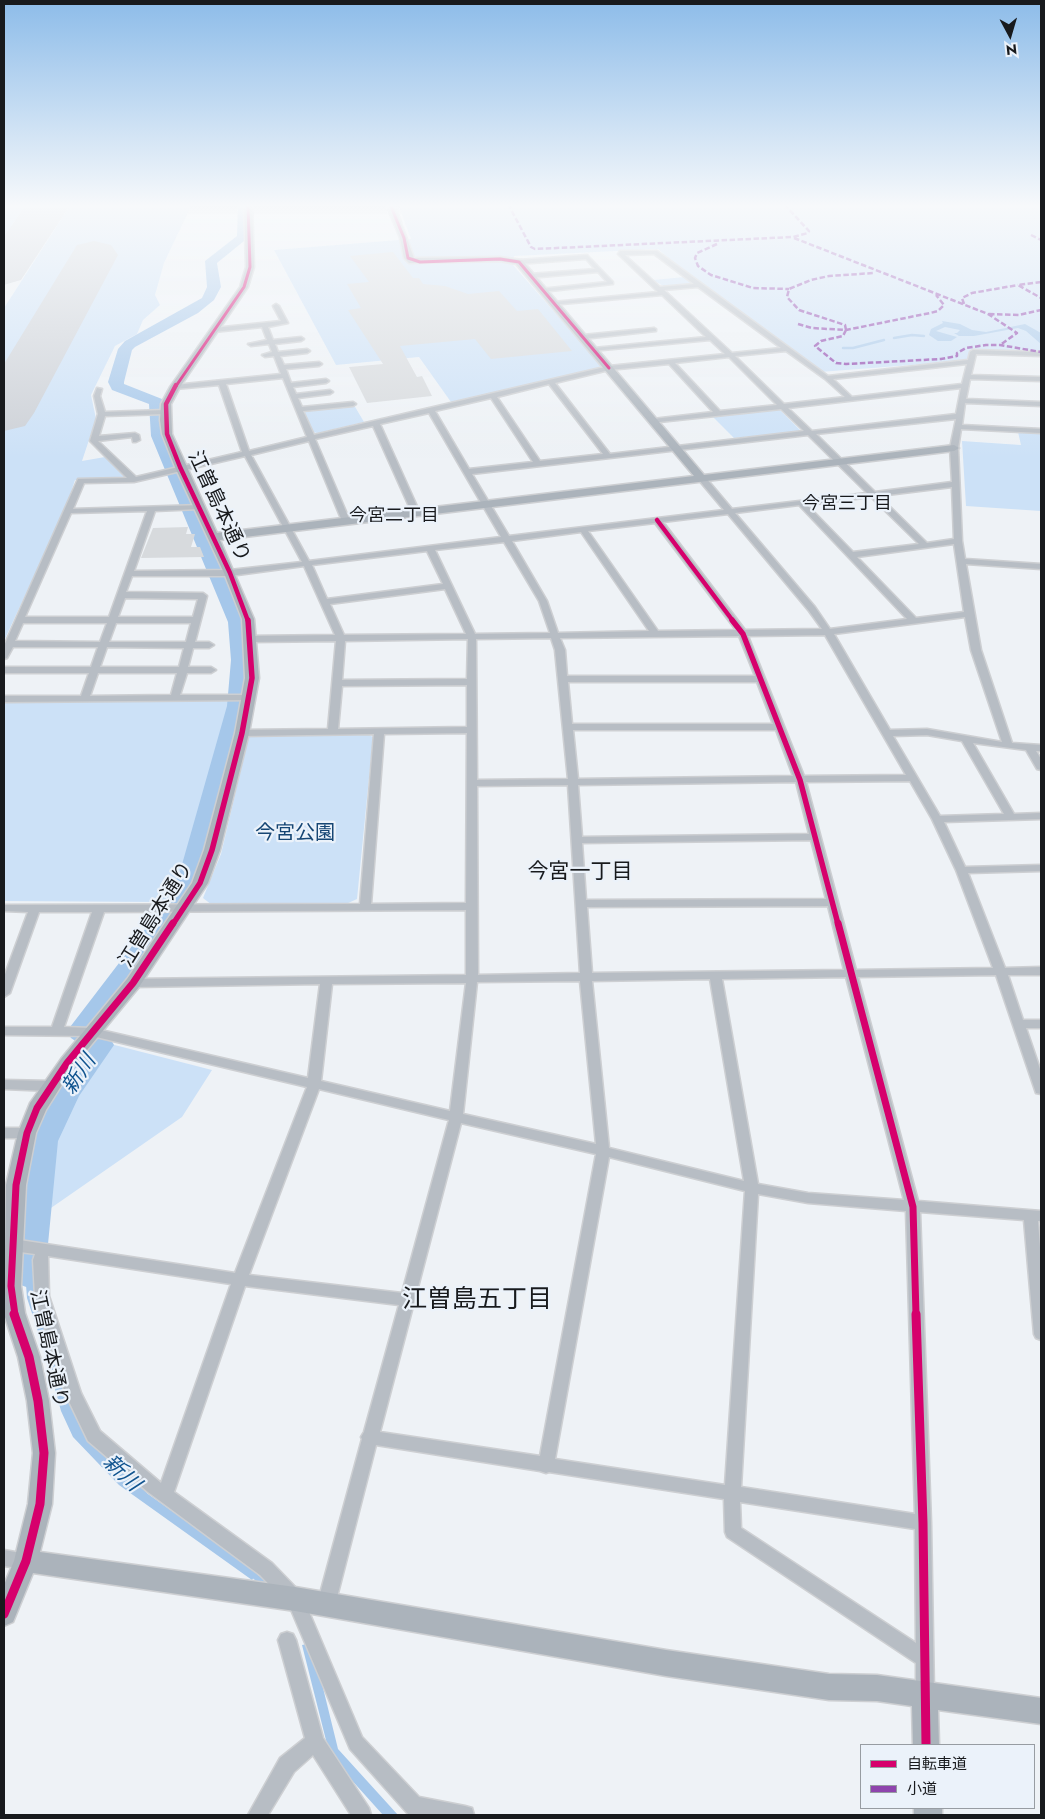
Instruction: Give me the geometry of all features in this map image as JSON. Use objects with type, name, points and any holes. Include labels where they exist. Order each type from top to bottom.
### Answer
[{"type":"street","name":"江曽島本通り","points":[[4,1614],[15,1560],[40,1504],[44,1453],[38,1401],[29,1357],[14,1313],[9,1247],[10,1185],[37,1108],[67,1062],[133,983],[184,910],[200,883],[208,862],[249,698],[252,669],[248,619],[230,574],[180,467],[167,434],[165,412],[175,387],[236,300],[242,289]]},
{"type":"street","points":[[542,290],[553,289]]},
{"type":"street","points":[[658,289],[730,355],[926,546]]},
{"type":"street","points":[[553,304],[671,289]]},
{"type":"street","points":[[704,289],[827,378],[850,398]]},
{"type":"street","points":[[542,290],[812,609],[828,632],[937,818],[961,870],[1001,972],[1040,1085]]},
{"type":"street","points":[[214,330],[285,323],[276,306]]},
{"type":"street","points":[[264,325],[346,521]]},
{"type":"street","points":[[583,338],[654,330]]},
{"type":"street","points":[[594,350],[711,338]]},
{"type":"street","points":[[252,344],[301,339]]},
{"type":"street","points":[[4,656],[81,481],[134,480],[180,467],[609,368],[787,349]]},
{"type":"street","points":[[265,356],[307,351]]},
{"type":"street","points":[[1008,746],[976,650],[969,614],[958,541],[954,484],[954,448],[964,386],[974,352],[1041,354]]},
{"type":"street","points":[[670,361],[718,414]]},
{"type":"street","points":[[827,378],[970,362]]},
{"type":"street","points":[[281,368],[319,364]]},
{"type":"street","points":[[175,387],[284,376]]},
{"type":"street","points":[[967,377],[1041,379]]},
{"type":"street","points":[[288,385],[326,381]]},
{"type":"street","points":[[550,381],[608,456]]},
{"type":"street","points":[[222,382],[246,452],[286,529],[307,564],[341,638],[333,732]]},
{"type":"street","points":[[653,421],[964,386]]},
{"type":"street","points":[[99,389],[96,396],[102,414],[94,441],[134,480]]},
{"type":"street","points":[[293,396],[330,392]]},
{"type":"street","points":[[492,394],[538,464]]},
{"type":"street","points":[[962,401],[1041,404]]},
{"type":"street","points":[[298,410],[353,404]]},
{"type":"street","points":[[430,409],[543,601],[557,636],[563,679],[573,782],[586,977],[603,1151],[546,1466]]},
{"type":"street","points":[[102,414],[165,412]]},
{"type":"street","points":[[467,472],[959,416]]},
{"type":"street","points":[[375,422],[416,513]]},
{"type":"street","points":[[957,427],[1041,431]]},
{"type":"street","points":[[95,438],[135,434],[136,440]]},
{"type":"street","points":[[213,537],[954,448]]},
{"type":"street","points":[[128,574],[230,574],[954,484]]},
{"type":"street","points":[[802,503],[914,621]]},
{"type":"street","points":[[69,511],[151,510],[200,507]]},
{"type":"street","points":[[85,698],[151,510]]},
{"type":"street","points":[[657,520],[743,634],[780,726],[800,780],[816,837],[913,1207],[923,1523],[923,1658],[926,1744]]},
{"type":"street","points":[[583,530],[655,634]]},
{"type":"street","points":[[851,555],[958,541]]},
{"type":"street","points":[[326,1605],[369,1437],[408,1300],[456,1117],[472,978],[472,636],[430,550]]},
{"type":"street","points":[[962,561],[1041,566]]},
{"type":"street","points":[[324,602],[448,586]]},
{"type":"street","points":[[121,595],[203,596],[175,698]]},
{"type":"street","points":[[251,639],[828,632],[969,614]]},
{"type":"street","points":[[20,620],[196,620]]},
{"type":"street","points":[[9,644],[209,645]]},
{"type":"street","points":[[4,670],[211,670]]},
{"type":"street","points":[[563,679],[761,679]]},
{"type":"street","points":[[338,683],[472,682]]},
{"type":"street","points":[[4,699],[249,698]]},
{"type":"street","points":[[568,727],[780,726]]},
{"type":"street","points":[[242,732],[472,730]]},
{"type":"street","points":[[365,908],[379,731]]},
{"type":"street","points":[[887,733],[927,732],[1008,746],[1041,748]]},
{"type":"street","points":[[965,738],[1011,817]]},
{"type":"street","points":[[1029,747],[1041,767]]},
{"type":"street","points":[[472,783],[913,778]]},
{"type":"street","points":[[937,818],[1041,816]]},
{"type":"street","points":[[577,840],[816,837]]},
{"type":"street","points":[[961,870],[1041,868]]},
{"type":"street","points":[[582,904],[832,902]]},
{"type":"street","points":[[4,908],[184,910],[471,906]]},
{"type":"street","points":[[4,993],[35,908]]},
{"type":"street","points":[[56,1032],[99,909]]},
{"type":"street","points":[[133,983],[472,978],[716,977],[1041,971]]},
{"type":"street","points":[[716,977],[752,1188],[732,1494],[733,1532],[923,1658]]},
{"type":"street","points":[[165,1495],[240,1280],[314,1085],[326,981]]},
{"type":"street","points":[[1019,1024],[1041,1024]]},
{"type":"street","points":[[4,1031],[92,1032],[603,1151],[752,1188],[808,1198],[1036,1215],[1041,1334]]},
{"type":"street","points":[[4,1084],[51,1086]]},
{"type":"street","points":[[4,1133],[27,1133]]},
{"type":"street","points":[[9,1247],[43,1249],[240,1280],[408,1300]]},
{"type":"street","points":[[43,1249],[40,1260],[42,1296],[72,1393],[94,1436],[165,1495],[266,1569],[294,1599],[356,1743],[418,1811],[465,1815]]},
{"type":"street","points":[[369,1437],[546,1466],[923,1523]]},
{"type":"street","points":[[15,1560],[294,1599],[666,1663],[829,1687],[877,1688],[1041,1711]]},
{"type":"street","points":[[287,1640],[315,1742],[362,1815]]},
{"type":"street","points":[[257,1815],[286,1766],[315,1742]]},
{"type":"green space","points":[[16,289],[157,289],[155,295],[160,305],[143,320],[137,334],[115,346],[91,395],[96,419],[82,461],[105,457],[126,479],[75,480],[66,507],[4,641],[4,308]]},
{"type":"green space","points":[[295,289],[534,289],[603,367],[451,402],[419,357],[336,365]]},
{"type":"green space","points":[[703,289],[1041,289],[1041,354],[976,352],[964,361],[820,372]]},
{"type":"green space","points":[[354,405],[364,422],[318,433],[311,432],[304,410]]},
{"type":"green space","points":[[779,409],[801,431],[734,438],[713,417]]},
{"type":"green space","points":[[1018,432],[1041,433],[1041,511],[966,506],[962,441],[1021,445]]},
{"type":"green space","points":[[226,700],[233,703],[177,892],[160,902],[4,901],[4,702]]},
{"type":"green space","name":"今宮公園","points":[[367,734],[373,737],[357,899],[346,904],[212,905],[203,898],[221,854],[249,736]]},
{"type":"green space","points":[[99,1041],[212,1070],[182,1117],[25,1226],[38,1134],[58,1094]]},
{"type":"water","points":[[942,321],[986,332],[1025,324],[1041,333],[1041,344],[1026,331],[1018,328],[974,336],[959,336],[954,333],[960,330],[945,327],[936,331],[957,337],[951,341],[938,341],[929,335],[931,329],[943,323]]},
{"type":"water","points":[[78,1067],[85,1069],[65,1096],[46,1138],[40,1166],[33,1229],[27,1229],[34,1157],[39,1135],[54,1101]]},
{"type":"water","points":[[34,1270],[37,1301],[71,1407],[85,1435],[148,1494],[258,1572],[252,1580],[119,1485],[73,1437],[61,1411],[27,1298],[25,1272]]},
{"type":"water","points":[[312,1643],[338,1749],[398,1815],[383,1815],[330,1756],[302,1645]]},
{"type":"building","points":[[350,289],[453,289],[468,294],[499,291],[517,311],[538,309],[572,351],[491,359],[475,339],[400,346],[417,377],[422,376],[432,396],[367,403],[349,367],[383,364],[348,310],[361,308]]},
{"type":"building","points":[[188,527],[186,534],[195,534],[191,547],[200,547],[204,557],[141,558],[153,528]]},
{"type":"waterway","name":"新川","points":[[29,1275],[43,1141],[67,1092],[100,1045],[81,1031],[165,920],[191,875],[238,706],[241,660],[238,622],[159,436],[157,402],[117,387],[116,382],[125,349],[130,344],[193,310],[207,300],[213,289]]},
{"type":"waterway","points":[[894,338],[912,335],[924,336]]},
{"type":"waterway","points":[[843,348],[853,348],[884,340]]},
{"type":"waterway","name":"新川","points":[[251,1573],[268,1587]]},
{"type":"runway","points":[[4,413],[75,289]]},
{"type":"marked path","points":[[785,289],[789,289]]},
{"type":"marked path","points":[[789,289],[787,297],[799,310],[809,315],[845,325],[846,330]]},
{"type":"marked path","points":[[920,289],[988,314],[1017,333],[1000,345]]},
{"type":"marked path","points":[[964,304],[962,298],[972,293],[996,289]]},
{"type":"marked path","points":[[1025,289],[1041,298]]},
{"type":"marked path","points":[[798,324],[812,328],[846,330],[930,313],[938,311],[944,305],[936,295]]},
{"type":"marked path","points":[[989,314],[1019,315],[1041,310]]},
{"type":"marked path","points":[[846,330],[843,336],[821,341],[815,346],[836,363],[846,364],[941,359],[957,356],[957,353],[966,348],[986,345],[1000,345],[1041,352]]},
{"type":"cycle path","points":[[4,1614],[26,1561],[40,1504],[44,1453],[38,1401],[29,1357],[14,1313],[11,1286],[16,1185],[27,1133],[37,1108],[67,1063],[133,983],[200,883],[212,850],[242,733],[252,678],[251,639],[248,619],[230,573],[180,467],[167,434],[165,420],[166,404],[175,387],[243,289]]},
{"type":"cycle path","points":[[542,289],[609,368]]},
{"type":"cycle path","points":[[657,520],[743,634],[800,780],[913,1207],[923,1523],[926,1744]]},
{"type":"district","name":"今宮三丁目","points":[[847,505]]},
{"type":"district","name":"今宮二丁目","points":[[394,517]]},
{"type":"district","name":"今宮一丁目","points":[[580,873]]},
{"type":"district","name":"江曽島五丁目","points":[[477,1301]]}]
